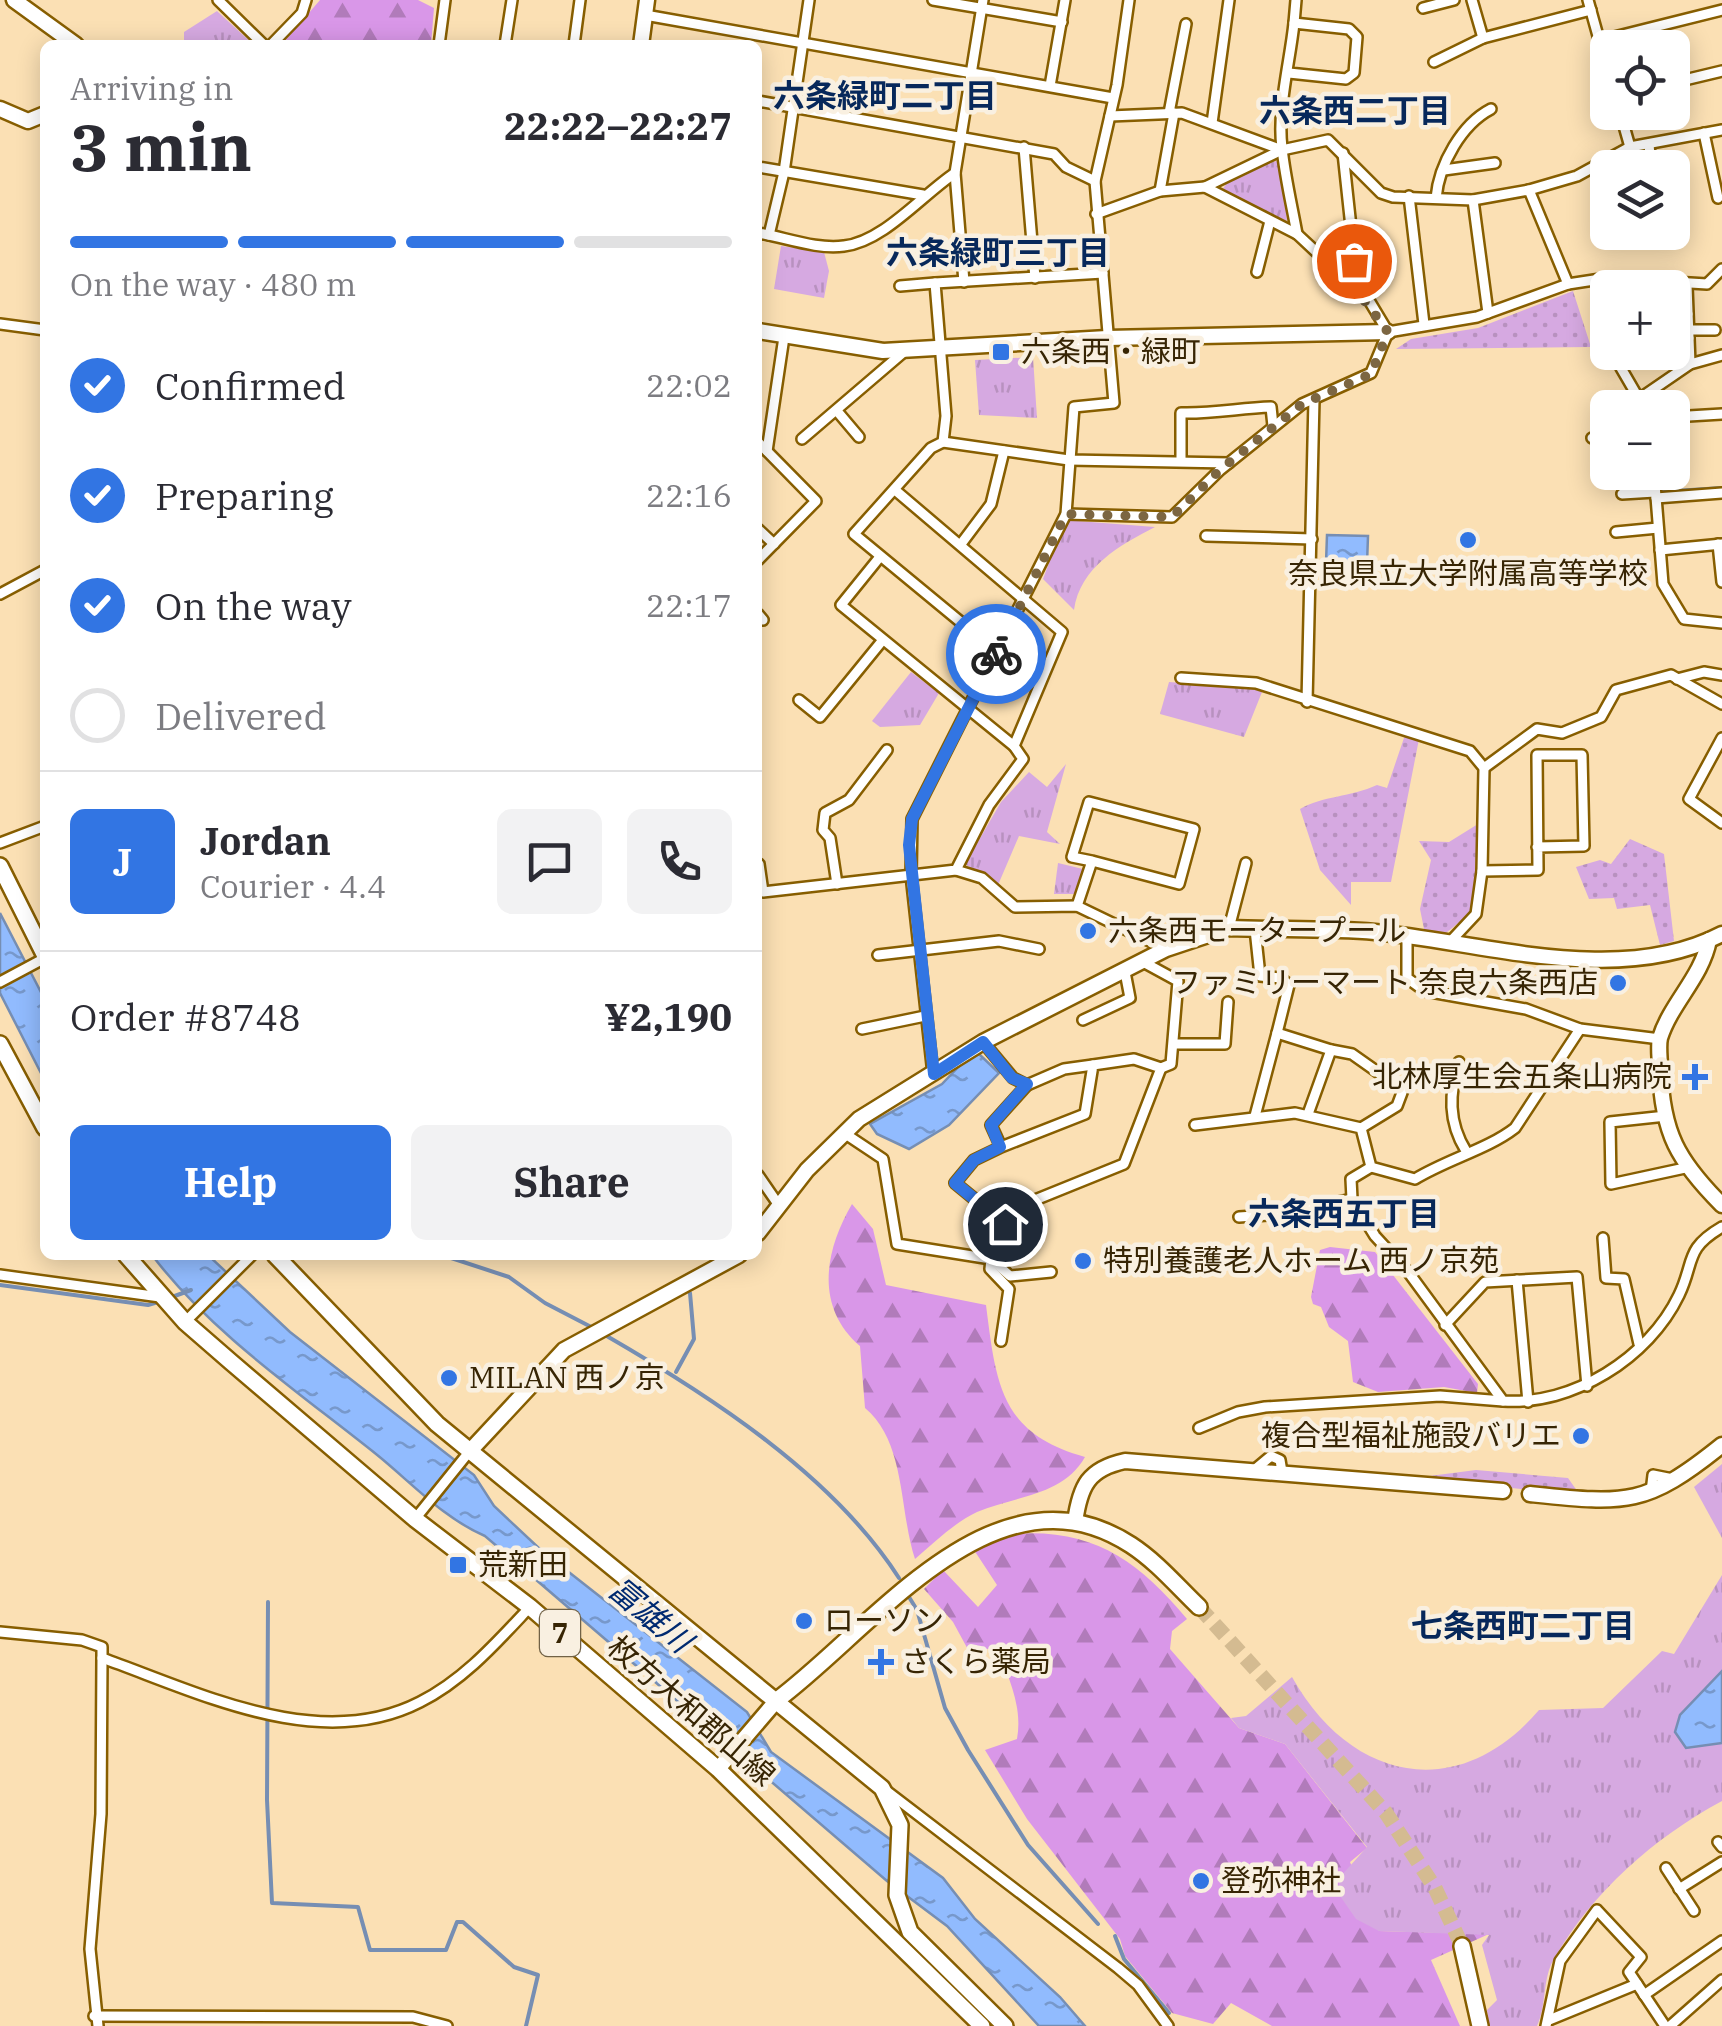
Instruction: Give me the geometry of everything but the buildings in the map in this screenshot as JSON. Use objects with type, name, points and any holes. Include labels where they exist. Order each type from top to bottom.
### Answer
[{"type":"main road","points":[[0,866],[40,953]]},
{"type":"main road","points":[[0,1044],[40,1119]]},
{"type":"main road","name":"枚方大和郡山線","points":[[130,1260],[163,1297],[720,1765],[982,2026]]},
{"type":"main road","name":"枚方大和郡山線","points":[[278,1260],[466,1456],[882,1788],[900,1826],[900,1914],[920,1948],[1005,2026]]},
{"type":"main road","points":[[773,1704],[964,1545],[1019,1524],[1074,1522],[1130,1544],[1198,1608]]},
{"type":"main road","points":[[1462,1946],[1480,2026]]},
{"type":"street","points":[[14,0],[63,40]]},
{"type":"street","points":[[218,0],[262,40]]},
{"type":"street","points":[[273,40],[302,13],[306,0]]},
{"type":"street","points":[[440,40],[445,0]]},
{"type":"street","points":[[506,40],[512,0]]},
{"type":"street","points":[[575,40],[580,0]]},
{"type":"street","points":[[809,0],[790,107],[784,172],[763,234],[848,246],[880,234],[922,194],[956,173]]},
{"type":"street","points":[[933,0],[983,4],[1062,22]]},
{"type":"street","points":[[1050,86],[1064,0]]},
{"type":"street","points":[[934,1074],[911,875],[912,819],[970,711],[1066,514],[1074,407],[1114,403],[1095,181],[1129,0]]},
{"type":"street","points":[[1212,123],[1229,0]]},
{"type":"street","points":[[1296,0],[1282,150],[1296,234]]},
{"type":"street","points":[[1423,8],[1454,0]]},
{"type":"street","points":[[1472,0],[1483,38]]},
{"type":"street","points":[[1706,0],[1710,13]]},
{"type":"street","points":[[964,282],[956,173],[983,4]]},
{"type":"street","points":[[1434,62],[1483,38],[1589,5],[1595,30]]},
{"type":"street","points":[[641,40],[646,8],[802,44],[1113,98]]},
{"type":"street","points":[[1642,30],[1722,10]]},
{"type":"street","points":[[1289,73],[1346,79],[1354,74],[1356,38],[1348,29],[1294,23]]},
{"type":"street","points":[[1160,190],[1186,24]]},
{"type":"street","points":[[1690,79],[1722,71]]},
{"type":"street","points":[[762,102],[960,134],[1054,154],[1066,167],[1095,181]]},
{"type":"street","points":[[0,109],[28,121],[40,116]]},
{"type":"street","points":[[1436,198],[1444,170],[1473,119],[1492,109]]},
{"type":"street","points":[[1110,116],[1171,113],[1212,123],[1282,150]]},
{"type":"street","points":[[1625,130],[1630,147]]},
{"type":"street","points":[[1096,214],[1160,190],[1204,188],[1282,150],[1319,139],[1328,140],[1381,193],[1472,200],[1577,176],[1630,147],[1722,130]]},
{"type":"street","points":[[1704,134],[1718,198]]},
{"type":"street","points":[[1649,144],[1650,150]]},
{"type":"street","points":[[1024,147],[1035,278]]},
{"type":"street","points":[[1343,154],[1358,292]]},
{"type":"street","points":[[1444,170],[1494,163]]},
{"type":"street","points":[[762,169],[922,194]]},
{"type":"street","points":[[1204,188],[1296,234],[1358,292],[1388,332]]},
{"type":"street","points":[[1529,190],[1568,284]]},
{"type":"street","points":[[1408,196],[1424,324]]},
{"type":"street","points":[[1472,200],[1488,313]]},
{"type":"street","points":[[1257,272],[1270,221]]},
{"type":"street","points":[[1690,285],[1716,280],[1722,268]]},
{"type":"street","points":[[900,286],[1103,273]]},
{"type":"street","points":[[762,332],[906,350],[1107,338],[1388,332],[1488,313],[1568,284],[1590,283]]},
{"type":"street","points":[[935,284],[943,442]]},
{"type":"street","points":[[0,324],[40,329]]},
{"type":"street","points":[[1690,334],[1715,330]]},
{"type":"street","points":[[1066,514],[1172,517],[1273,426],[1314,399],[1371,374],[1388,332]]},
{"type":"street","points":[[767,451],[784,337]]},
{"type":"street","points":[[802,439],[906,350]]},
{"type":"street","points":[[1690,364],[1722,355]]},
{"type":"street","points":[[1654,390],[1682,370]]},
{"type":"street","points":[[1308,702],[1314,399]]},
{"type":"street","points":[[1181,460],[1181,413],[1224,415],[1236,408],[1272,407],[1273,426]]},
{"type":"street","points":[[837,411],[859,437]]},
{"type":"street","points":[[1690,416],[1722,414]]},
{"type":"street","points":[[997,652],[854,534],[932,448],[943,442],[1069,460],[1229,463]]},
{"type":"street","points":[[762,446],[816,501],[762,556]]},
{"type":"street","points":[[962,544],[992,504],[1004,451]]},
{"type":"street","points":[[895,490],[1062,632],[1014,746]]},
{"type":"street","points":[[1655,490],[1662,584],[1684,619],[1722,623]]},
{"type":"street","points":[[1622,494],[1722,493]]},
{"type":"street","points":[[1616,532],[1658,528]]},
{"type":"street","points":[[762,533],[774,544]]},
{"type":"street","points":[[1206,536],[1312,539]]},
{"type":"street","points":[[1660,550],[1720,544],[1722,582]]},
{"type":"street","points":[[880,558],[841,605],[1014,746],[1022,760],[989,805],[956,870]]},
{"type":"street","points":[[0,594],[40,573]]},
{"type":"street","points":[[800,700],[820,717],[882,641]]},
{"type":"street","points":[[1677,678],[1704,672],[1722,676]]},
{"type":"street","points":[[1484,768],[1537,729],[1562,733],[1601,717],[1616,690],[1671,675],[1722,704]]},
{"type":"street","points":[[1181,678],[1256,683],[1470,751],[1484,768],[1482,871],[1476,914],[1448,944]]},
{"type":"street","points":[[1722,738],[1689,799],[1722,824]]},
{"type":"street","points":[[836,884],[830,838],[824,830],[825,814],[849,800],[887,750]]},
{"type":"street","points":[[1482,871],[1538,870],[1537,755],[1582,755],[1584,846],[1538,847]]},
{"type":"street","points":[[1089,802],[1194,828],[1180,884],[1092,862],[1072,857],[1089,802]]},
{"type":"street","points":[[0,843],[40,828]]},
{"type":"street","points":[[1077,906],[1092,862]]},
{"type":"street","points":[[1229,928],[1246,862]]},
{"type":"street","points":[[762,885],[763,892],[956,870],[982,878],[1015,907],[1077,906],[1166,949]]},
{"type":"street","points":[[762,1227],[778,1204],[844,1133],[983,1042],[1166,949],[1229,928],[1407,936],[1506,955],[1586,958],[1680,949],[1715,937]]},
{"type":"street","points":[[1255,929],[1260,976],[1281,978],[1289,985],[1255,1116]]},
{"type":"street","points":[[1407,936],[1407,978],[1424,992],[1526,1009],[1580,1029],[1660,1038]]},
{"type":"street","points":[[1715,937],[1660,1038],[1672,1145],[1686,1168],[1722,1205]]},
{"type":"street","points":[[878,954],[1000,941],[1039,949]]},
{"type":"street","points":[[0,982],[40,961]]},
{"type":"street","points":[[1000,1147],[991,1125],[1027,1084],[1064,1069],[1134,1060],[1161,1068],[1171,1064],[1178,981],[1146,962]]},
{"type":"street","points":[[1083,1020],[1130,998],[1125,972]]},
{"type":"street","points":[[1175,1044],[1225,1044],[1228,1002]]},
{"type":"street","points":[[862,1029],[926,1016]]},
{"type":"street","points":[[1503,1401],[1409,1274],[1375,1236],[1352,1199],[1350,1179],[1371,1166],[1416,1179],[1466,1151],[1500,1140],[1515,1128],[1580,1029]]},
{"type":"street","points":[[1195,1125],[1255,1116],[1308,1114],[1361,1128],[1396,1106],[1403,1090],[1352,1054],[1276,1033]]},
{"type":"street","points":[[983,1042],[1012,1078],[1027,1084]]},
{"type":"street","points":[[1308,1114],[1330,1050]]},
{"type":"street","points":[[1459,1062],[1449,1093],[1455,1133],[1466,1151]]},
{"type":"street","points":[[1005,1224],[955,1183],[974,1160],[1085,1114],[1093,1065]]},
{"type":"street","points":[[1001,1341],[1009,1288],[990,1269],[1005,1224],[1030,1202],[1124,1164],[1161,1068]]},
{"type":"street","points":[[1666,1116],[1610,1122],[1611,1184],[1686,1168]]},
{"type":"street","points":[[1361,1128],[1371,1166]]},
{"type":"street","points":[[844,1133],[882,1159],[898,1244],[991,1259],[1010,1276],[1051,1272]]},
{"type":"street","points":[[762,1182],[778,1204]]},
{"type":"street","points":[[1239,1216],[1281,1214],[1352,1199]]},
{"type":"street","points":[[1198,1428],[1238,1412],[1266,1407],[1440,1396],[1528,1402],[1587,1386],[1640,1344],[1664,1319],[1680,1294],[1690,1252],[1722,1227]]},
{"type":"street","points":[[1603,1238],[1606,1278],[1624,1278],[1640,1344]]},
{"type":"street","points":[[189,1318],[247,1260]]},
{"type":"street","points":[[420,1514],[466,1456],[564,1350],[730,1260]]},
{"type":"street","points":[[0,1276],[163,1297]]},
{"type":"street","points":[[1445,1325],[1485,1282],[1578,1277],[1587,1386]]},
{"type":"street","points":[[1517,1280],[1528,1402]]},
{"type":"street","points":[[1530,1494],[1608,1501],[1652,1494],[1722,1446]]},
{"type":"street","points":[[1074,1522],[1084,1483],[1106,1465],[1152,1462],[1503,1491]]},
{"type":"street","points":[[102,1658],[264,1716],[346,1722],[418,1704],[468,1671],[530,1607]]},
{"type":"street","points":[[0,1632],[82,1640],[102,1647],[100,1814],[90,1949],[96,2021],[412,2017],[447,2026]]},
{"type":"street","points":[[720,1765],[773,1704]]},
{"type":"street","points":[[882,1788],[1118,1968],[1138,1985],[1168,2026]]},
{"type":"street","points":[[1679,1889],[1722,1862]]},
{"type":"street","points":[[1666,1868],[1694,1911]]},
{"type":"street","points":[[1548,2023],[1560,1961],[1596,1910],[1641,1957],[1629,1972],[1667,2026],[1722,1980]]},
{"type":"street","points":[[1644,1996],[1722,1941]]},
{"type":"street","points":[[1548,2023],[1637,1984]]},
{"type":"street","points":[[1576,2012],[1576,2026]]},
{"type":"green space","points":[[320,0],[418,0],[434,8],[431,40],[286,40]]},
{"type":"green space","points":[[217,11],[249,40],[184,40],[184,32]]},
{"type":"green space","points":[[1276,161],[1281,163],[1287,221],[1222,190],[1232,176]]},
{"type":"green space","points":[[781,246],[824,252],[829,271],[824,298],[774,289]]},
{"type":"green space","points":[[1573,291],[1590,347],[1396,349],[1411,339],[1478,328]]},
{"type":"green space","points":[[1033,357],[1037,418],[979,415],[975,360]]},
{"type":"green space","points":[[1065,520],[1155,527],[1116,550],[1093,570],[1084,581],[1074,610],[1043,579]]},
{"type":"green space","points":[[911,672],[939,693],[920,725],[880,727],[872,721]]},
{"type":"green space","points":[[1169,682],[1262,692],[1244,737],[1160,714]]},
{"type":"green space","points":[[1405,735],[1419,739],[1391,882],[1351,882],[1351,905],[1320,870],[1300,809],[1377,785],[1387,788]]},
{"type":"green space","points":[[1066,764],[1047,832],[1060,844],[1019,836],[998,885],[965,864],[1001,802],[1029,772],[1047,787]]},
{"type":"green space","points":[[1478,824],[1473,911],[1441,937],[1425,934],[1420,909],[1431,860],[1419,841],[1449,842]]},
{"type":"green space","points":[[1630,839],[1664,854],[1674,941],[1660,945],[1650,905],[1617,909],[1614,898],[1589,899],[1576,867],[1600,860],[1611,864]]},
{"type":"green space","points":[[1058,863],[1083,869],[1077,894],[1054,894]]},
{"type":"green space","points":[[852,1204],[873,1229],[886,1285],[986,1305],[994,1358],[1007,1402],[1035,1435],[1085,1457],[1076,1470],[1051,1487],[969,1516],[915,1559],[895,1458],[878,1422],[865,1408],[860,1346],[846,1331],[830,1297],[830,1260]]},
{"type":"green space","points":[[1330,1247],[1375,1252],[1478,1384],[1477,1393],[1444,1387],[1378,1392],[1353,1382],[1348,1341],[1329,1327],[1321,1307],[1313,1304],[1311,1297],[1320,1250]]},
{"type":"green space","points":[[1722,1464],[1722,1538],[1694,1487]]},
{"type":"green space","points":[[1476,1470],[1568,1478],[1580,1495],[1414,1478]]},
{"type":"green space","points":[[1013,1534],[1067,1536],[1090,1543],[1131,1565],[1169,1598],[1187,1619],[1172,1631],[1170,1649],[1239,1728],[1285,1744],[1367,1848],[1350,1862],[1379,1931],[1489,1934],[1431,1960],[1460,2026],[1272,2026],[1231,2003],[1213,2024],[1172,2013],[1125,1956],[1120,1939],[1027,1819],[985,1750],[1017,1739],[1013,1691],[996,1646],[971,1655],[953,1622],[924,1589],[943,1570],[978,1607],[997,1585],[974,1550]]},
{"type":"green space","points":[[1722,1575],[1722,1801],[1649,1849],[1587,1911],[1550,1967],[1537,2026],[1489,2026],[1487,2010],[1497,2000],[1482,1945],[1489,1935],[1379,1931],[1356,1919],[1338,1893],[1340,1877],[1367,1847],[1285,1744],[1239,1728],[1231,1718],[1246,1716],[1292,1677],[1316,1712],[1344,1739],[1374,1758],[1407,1768],[1441,1769],[1474,1760],[1508,1740],[1539,1710],[1603,1708],[1662,1651],[1674,1654]]},
{"type":"water","points":[[1327,535],[1368,536],[1367,564],[1326,563]]},
{"type":"water","points":[[0,913],[40,990],[40,1071],[0,993]]},
{"type":"water","points":[[979,1054],[999,1073],[949,1125],[909,1149],[877,1134],[870,1124],[942,1084],[963,1062]]},
{"type":"water","points":[[156,1260],[213,1260],[290,1332],[474,1475],[494,1506],[542,1551],[747,1712],[771,1752],[943,1878],[975,1919],[1060,1997],[1085,2026],[1039,2026],[947,1926],[887,1881],[485,1536],[442,1510],[258,1361],[175,1283]]},
{"type":"water","points":[[1722,1671],[1722,1743],[1686,1748],[1675,1732],[1680,1715]]},
{"type":"waterway","points":[[1659,492],[1722,488]]},
{"type":"waterway","points":[[457,1260],[509,1277],[545,1303],[597,1330]]},
{"type":"waterway","points":[[0,1285],[148,1305],[158,1302]]},
{"type":"waterway","points":[[172,1297],[191,1290]]},
{"type":"waterway","points":[[676,1372],[694,1339],[690,1293]]},
{"type":"waterway","points":[[605,1335],[686,1384],[766,1440],[840,1505],[899,1578]]},
{"type":"waterway","points":[[909,1597],[917,1610],[945,1708],[968,1750],[1028,1845],[1098,1924]]},
{"type":"waterway","points":[[268,1602],[267,1800],[272,1903],[358,1907],[370,1950],[446,1950],[457,1922],[463,1922],[514,1967],[538,1975],[526,2026]]},
{"type":"waterway","points":[[1115,1936],[1124,1959],[1169,2013]]},
{"type":"tunnel","points":[[1199,1607],[1386,1813],[1435,1888],[1462,1946]]},
{"type":"way so far","points":[[996,654],[1066,514],[1172,517],[1220,470],[1302,404],[1371,374],[1381,359],[1388,332],[1370,302],[1358,292],[1354,261]]},
{"type":"place","name":"六条西・緑町","points":[[1001,352]]},
{"type":"place","name":"奈良県立大学附属高等学校","points":[[1468,540]]},
{"type":"place","name":"六条西モータープール","points":[[1088,931]]},
{"type":"place","name":"ファミリーマート 奈良六条西店","points":[[1618,983]]},
{"type":"place","name":"北林厚生会五条山病院","points":[[1695,1077]]},
{"type":"place","name":"特別養護老人ホーム 西ノ京苑","points":[[1083,1261]]},
{"type":"place","name":"MILAN 西ノ京","points":[[449,1378]]},
{"type":"place","name":"複合型福祉施設バリエ","points":[[1581,1436]]},
{"type":"place","name":"荒新田","points":[[458,1565]]},
{"type":"place","name":"ローソン","points":[[804,1621]]},
{"type":"place","name":"さくら薬局","points":[[881,1662]]},
{"type":"place","name":"登弥神社","points":[[1201,1881]]},
{"type":"district","name":"六条緑町二丁目","points":[[885,96]]},
{"type":"district","name":"六条西二丁目","points":[[1355,111]]},
{"type":"district","name":"六条緑町三丁目","points":[[998,253]]},
{"type":"district","name":"六条西五丁目","points":[[1344,1214]]},
{"type":"district","name":"七条西町二丁目","points":[[1523,1626]]},
{"type":"route","points":[[996,654],[912,819],[909,845],[934,1074],[983,1042],[1012,1078],[1027,1084],[991,1125],[1000,1147],[974,1160],[955,1183],[1005,1224]]},
{"type":"water label","name":"富雄川","points":[[650,1615]]}]
